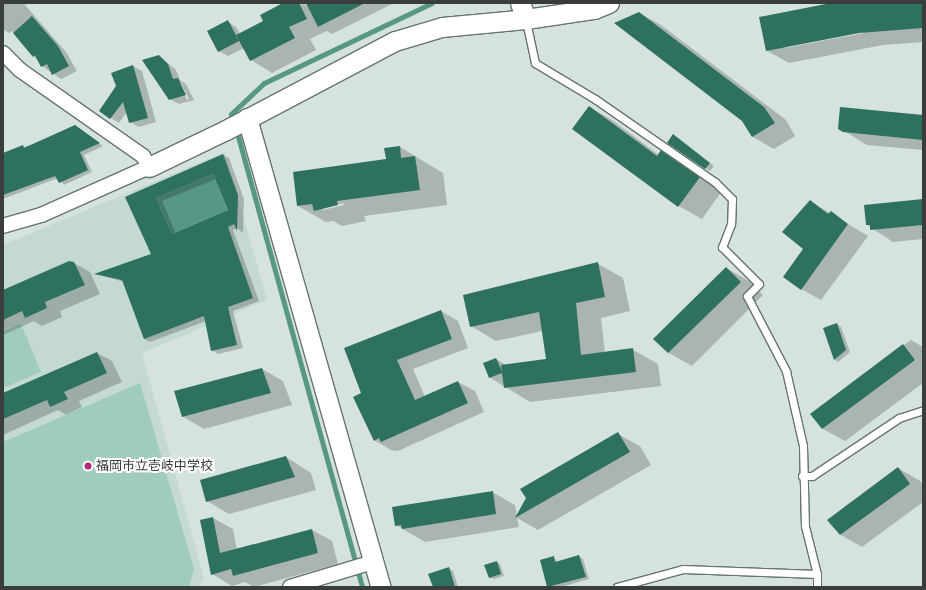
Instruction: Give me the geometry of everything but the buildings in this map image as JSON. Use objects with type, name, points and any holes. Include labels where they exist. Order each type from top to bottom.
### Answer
[{"type":"street","points":[[3,226],[41,215],[149,167],[226,130],[395,41],[442,27],[522,9],[594,9],[609,3]]},
{"type":"street","points":[[3,53],[20,70],[143,156],[149,167]]},
{"type":"street","points":[[247,118],[369,563],[381,587]]},
{"type":"street","points":[[290,587],[369,563]]},
{"type":"lane","points":[[522,9],[535,63],[595,99],[715,182],[732,199],[731,224],[722,247],[759,284],[747,296],[786,370],[803,446],[802,476],[805,526],[817,574],[817,587]]},
{"type":"lane","points":[[802,476],[812,476],[899,418],[923,410]]},
{"type":"lane","points":[[617,587],[683,569],[817,574]]},
{"type":"shaded area","name":"福岡市立壱岐中学校","points":[[225,152],[267,300],[142,353],[204,579],[198,587],[3,587],[3,245]]},
{"type":"shaded area","points":[[213,174],[228,210],[172,234],[156,198]]},
{"type":"shaded area","points":[[21,324],[41,372],[3,388],[3,332]]},
{"type":"shaded area","points":[[140,383],[194,569],[189,587],[3,587],[3,442]]},
{"type":"waterway","points":[[233,121],[231,114],[264,83],[432,3]]},
{"type":"waterway","points":[[236,129],[362,587]]},
{"type":"place","name":"福岡市立壱岐中学校","points":[[88,466]]}]
